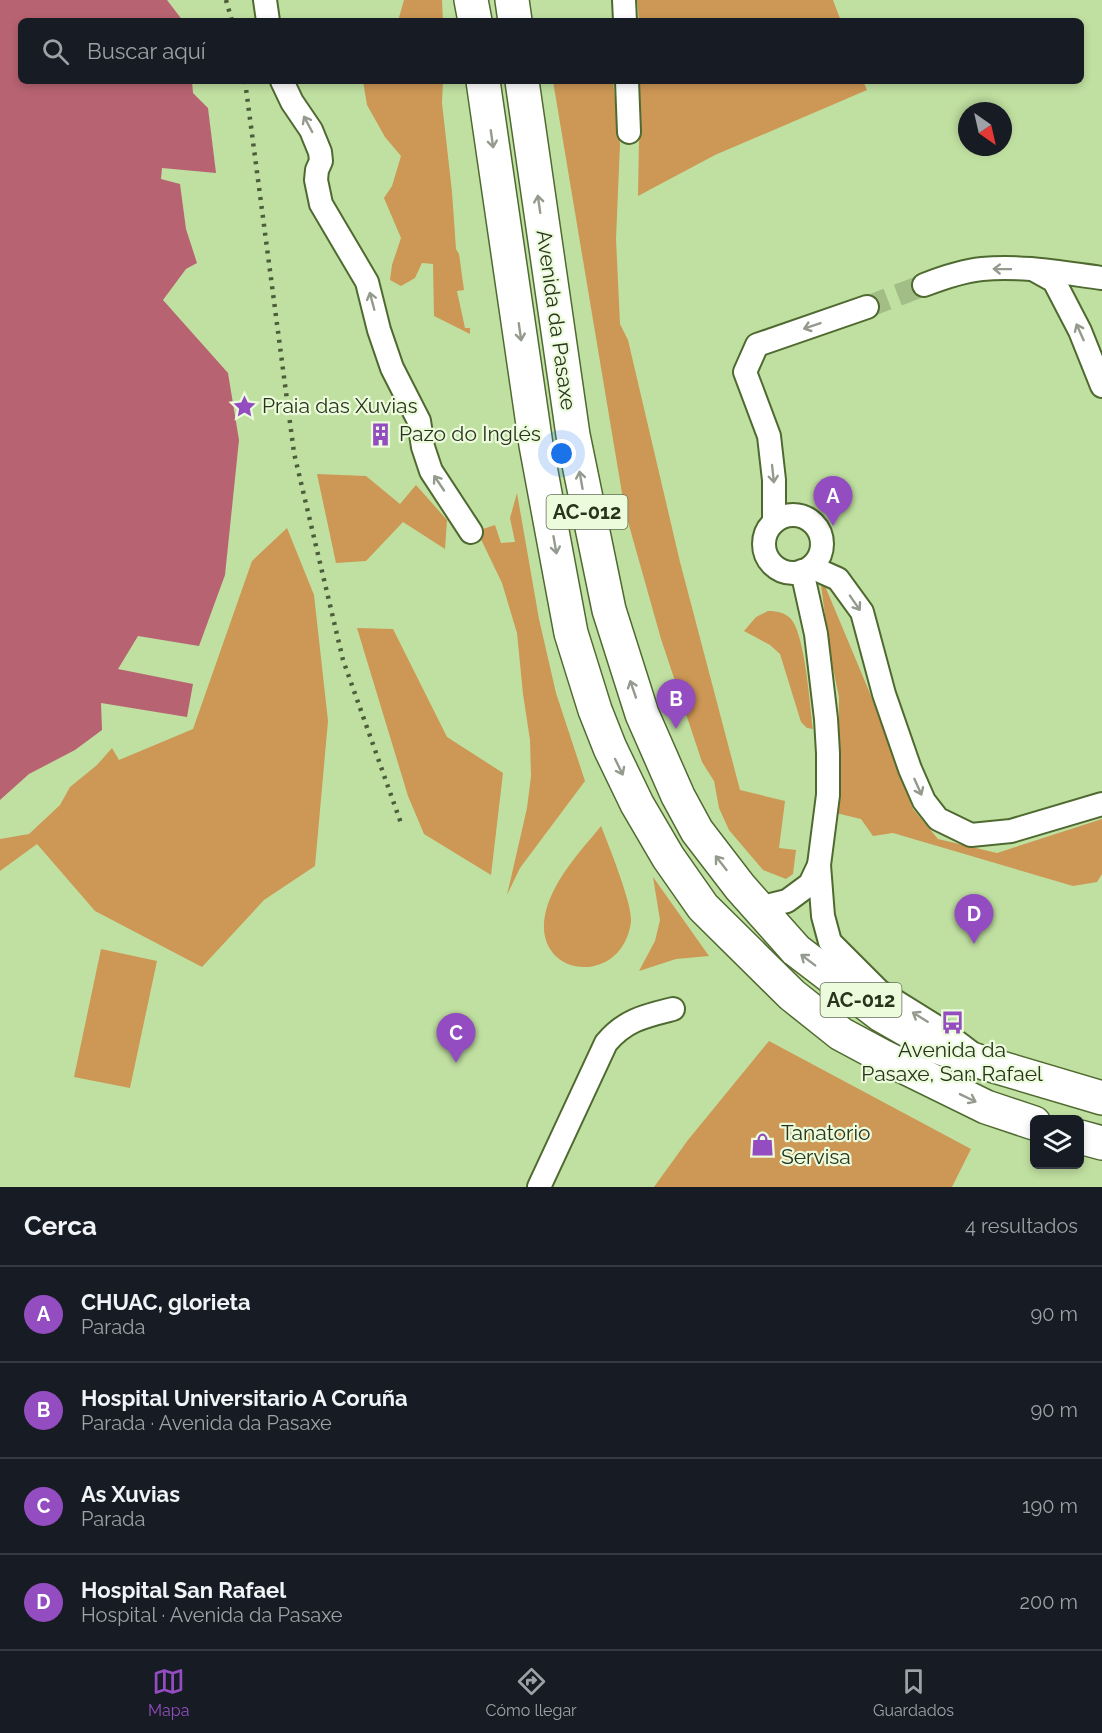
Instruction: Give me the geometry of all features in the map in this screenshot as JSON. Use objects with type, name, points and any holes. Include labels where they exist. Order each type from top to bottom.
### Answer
[{"type":"main road","points":[[471,0],[474,18]]},
{"type":"main road","points":[[512,0],[514,18]]},
{"type":"main road","name":"Avenida da Pasaxe","points":[[483,84],[536,445],[571,633],[606,738],[637,804],[668,857],[703,907],[792,995],[841,1034],[882,1056],[986,1107],[1030,1121]]},
{"type":"main road","name":"Avenida da Pasaxe","points":[[522,84],[571,424],[609,610],[642,714],[678,796],[697,831],[758,908],[796,950],[880,1015],[937,1047],[1102,1098]]},
{"type":"main road","points":[[1084,1138],[1102,1143]]},
{"type":"street","points":[[265,0],[268,18]]},
{"type":"street","points":[[624,0],[625,18]]},
{"type":"street","points":[[283,84],[292,102],[311,130],[320,152],[321,161],[316,180],[321,204],[367,282],[389,359],[419,421],[423,447],[431,471],[471,532]]},
{"type":"street","points":[[627,84],[629,132]]},
{"type":"street","points":[[924,285],[981,269],[1035,270],[1102,278]]},
{"type":"street","points":[[1035,270],[1054,281],[1080,331],[1102,386]]},
{"type":"street","points":[[774,522],[774,480],[769,436],[745,372],[757,345],[867,306]]},
{"type":"street","points":[[790,515],[801,516],[813,523],[819,532],[822,551],[807,569],[796,574],[780,571],[772,565],[766,556],[764,540],[767,530],[774,522],[790,515]]},
{"type":"street","points":[[807,569],[838,579],[862,612],[884,694],[910,769],[924,801],[938,819],[971,835],[1011,831],[1102,804]]},
{"type":"street","points":[[807,569],[824,690],[828,753],[828,795],[819,865],[823,916],[830,942],[879,991],[940,1029],[984,1063]]},
{"type":"street","points":[[758,908],[787,901],[810,884],[819,865]]},
{"type":"street","points":[[539,1187],[606,1043],[617,1030],[632,1021],[673,1009]]},
{"type":"shaded area","points":[[0,0],[167,0],[181,18],[18,18],[18,84],[192,84],[193,93],[208,108],[216,173],[162,168],[161,179],[180,184],[186,229],[197,263],[186,269],[163,300],[228,373],[239,440],[225,575],[199,646],[138,636],[118,669],[193,684],[187,717],[101,703],[102,730],[75,750],[29,774],[0,800]]},
{"type":"shaded area","points":[[404,0],[442,0],[443,18],[399,18]]},
{"type":"shaded area","points":[[637,0],[833,0],[840,18],[639,18]]},
{"type":"shaded area","points":[[364,84],[443,84],[442,103],[456,249],[459,254],[464,290],[457,291],[465,328],[470,328],[470,334],[434,316],[433,264],[422,263],[415,278],[401,286],[390,280],[392,265],[401,238],[384,198],[392,186],[401,156],[385,137],[367,105]]},
{"type":"shaded area","points":[[554,84],[613,84],[620,144],[616,239],[620,324],[628,340],[680,562],[740,790],[785,801],[779,848],[796,850],[793,874],[786,879],[763,870],[729,830],[719,808],[714,781],[702,762],[661,639],[625,511]]},
{"type":"shaded area","points":[[640,84],[864,84],[867,90],[715,155],[638,196]]},
{"type":"shaded area","points":[[317,474],[366,476],[400,504],[416,485],[447,520],[445,549],[403,522],[366,561],[336,563]]},
{"type":"shaded area","points":[[517,493],[539,619],[556,693],[585,781],[520,868],[507,895],[527,808],[531,776],[530,740],[517,633],[502,583],[477,531],[495,525],[501,543],[515,542],[510,518]]},
{"type":"shaded area","points":[[287,528],[314,595],[328,721],[315,866],[264,900],[202,967],[95,911],[37,844],[0,871],[0,839],[29,834],[60,805],[70,787],[97,765],[112,748],[119,760],[193,729],[252,561]]},
{"type":"shaded area","points":[[821,585],[825,586],[869,691],[913,809],[938,839],[997,853],[1102,819],[1102,874],[1097,882],[1073,886],[893,833],[873,836],[861,819],[836,813],[839,697],[830,654]]},
{"type":"shaded area","points":[[768,611],[785,614],[790,618],[800,638],[813,729],[807,728],[801,722],[780,654],[770,645],[744,631],[756,617]]},
{"type":"shaded area","points":[[357,628],[393,629],[447,737],[503,773],[491,875],[424,834],[408,796]]},
{"type":"shaded area","points":[[601,826],[624,889],[631,922],[624,943],[612,958],[597,965],[580,967],[565,962],[552,952],[545,936],[545,915],[560,879]]},
{"type":"shaded area","points":[[653,877],[709,956],[676,959],[639,971],[655,941],[660,920]]},
{"type":"shaded area","points":[[101,949],[157,961],[130,1088],[74,1077]]},
{"type":"shaded area","points":[[769,1041],[971,1149],[952,1187],[654,1187],[688,1140]]},
{"type":"tunnel","points":[[867,307],[924,285]]},
{"type":"railway","points":[[226,0],[231,18]]},
{"type":"railway","points":[[245,84],[294,453],[343,660],[402,826]]},
{"type":"place","name":"Praia das Xuvias","points":[[244,406]]},
{"type":"place","name":"Pazo do Inglés","points":[[381,434]]},
{"type":"place","name":"CHUAC, glorieta","points":[[833,526]]},
{"type":"place","name":"Hospital Universitario A Coruña","points":[[676,729]]},
{"type":"place","name":"Hospital San Rafael","points":[[974,944]]},
{"type":"place","name":"Avenida da Pasaxe, San Rafael","points":[[952,1022]]},
{"type":"place","name":"As Xuvias","points":[[456,1063]]},
{"type":"place","name":"Tanatorio Servisa","points":[[763,1145]]}]
